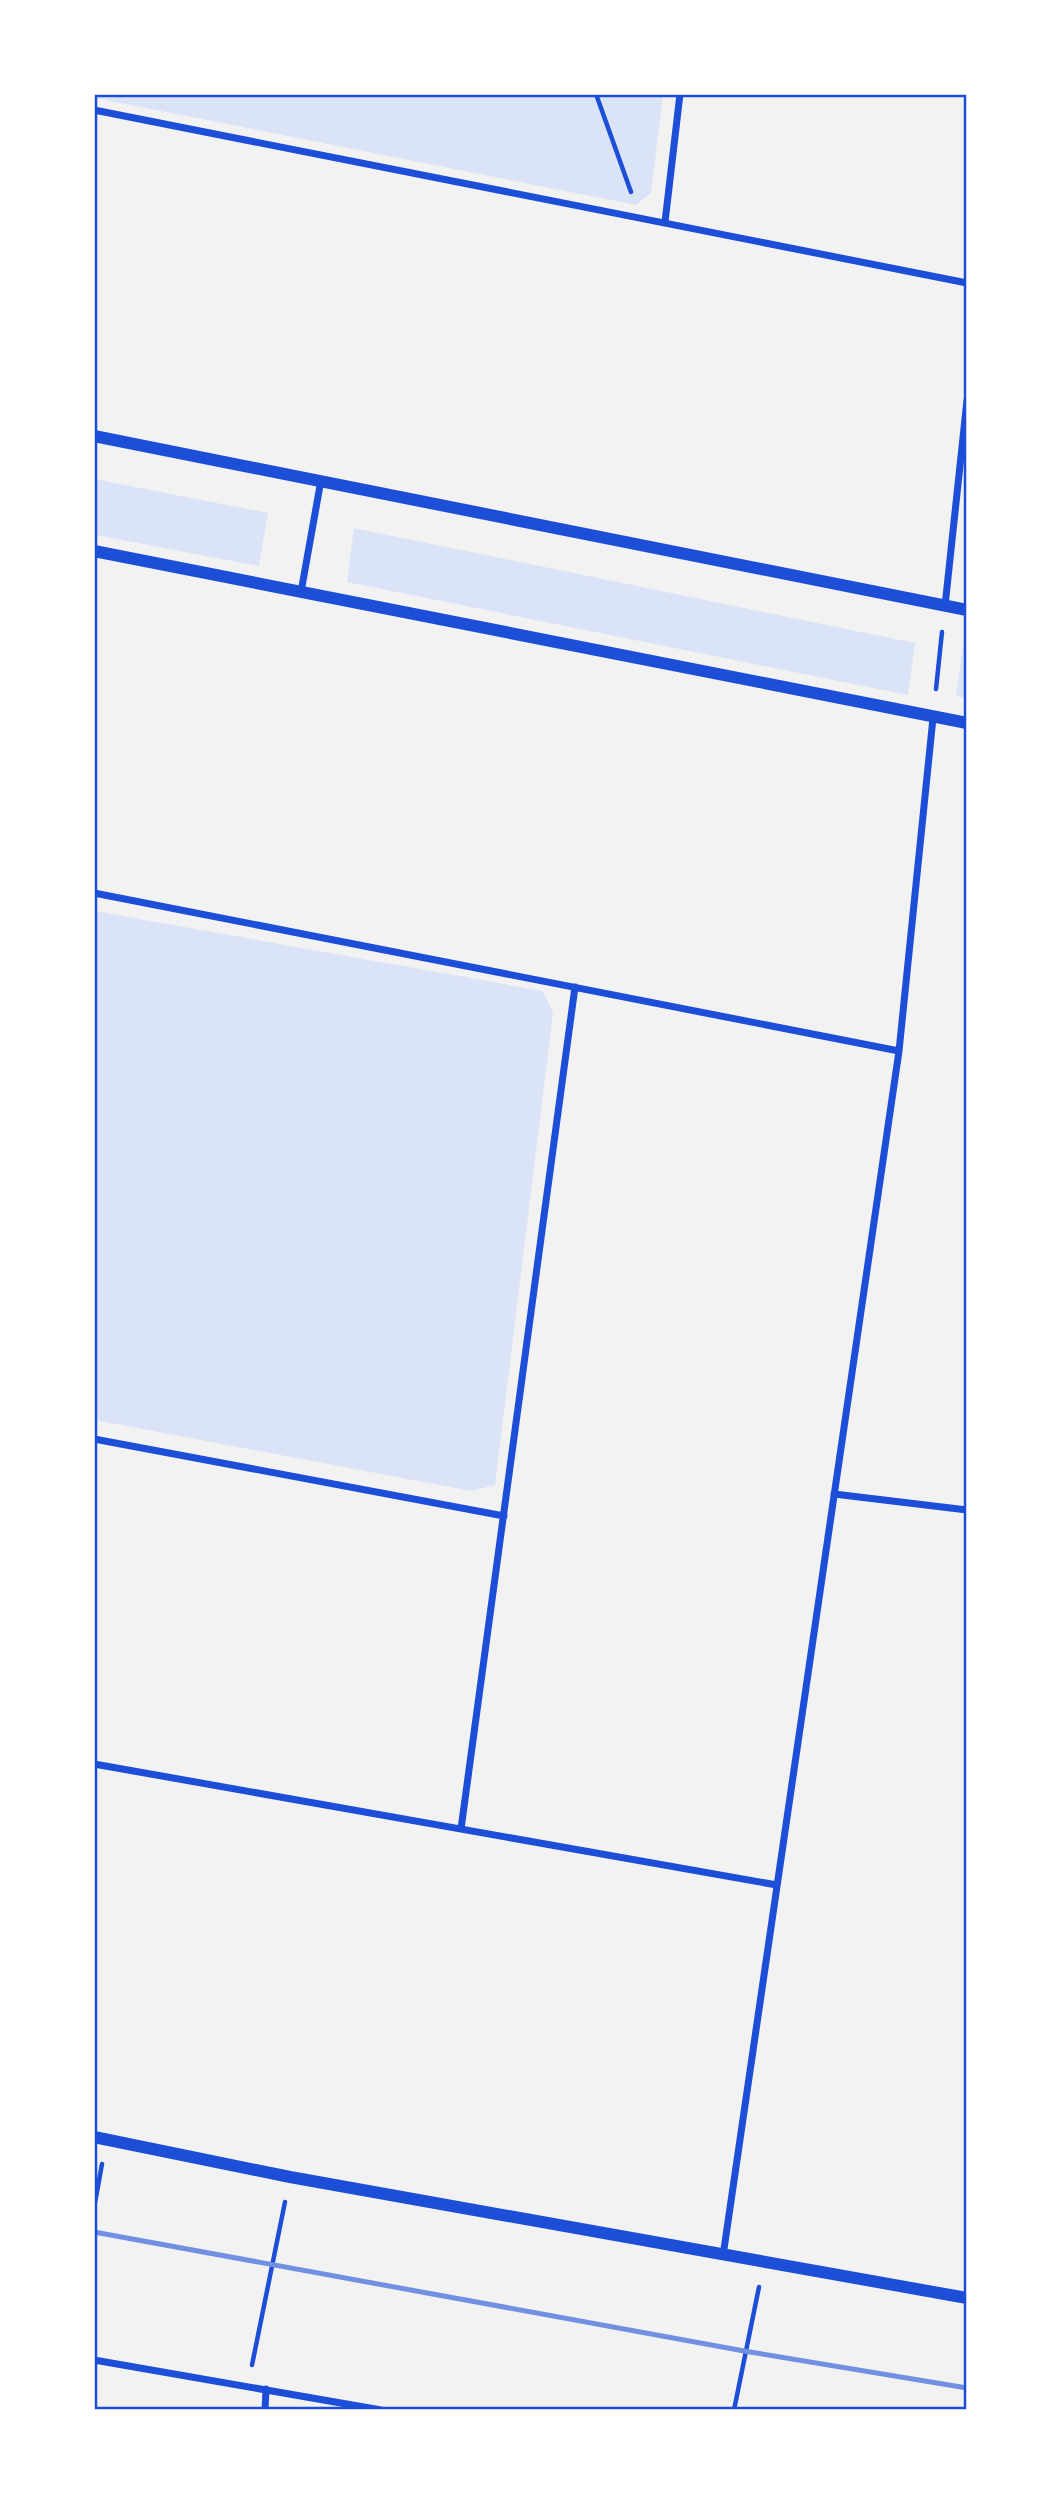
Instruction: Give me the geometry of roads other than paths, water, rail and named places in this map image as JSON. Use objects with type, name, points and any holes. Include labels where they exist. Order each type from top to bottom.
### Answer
[{"type":"street","points":[[665,222],[680,94]]},
{"type":"street","points":[[94,110],[967,283]]},
{"type":"street","points":[[944,607],[967,400]]},
{"type":"street","points":[[94,436],[321,479],[967,610]]},
{"type":"street","points":[[301,592],[321,479]]},
{"type":"street","points":[[94,551],[967,723]]},
{"type":"street","points":[[723,2256],[899,1051],[933,718]]},
{"type":"street","points":[[94,893],[899,1051]]},
{"type":"street","points":[[461,1829],[575,987]]},
{"type":"street","points":[[94,1439],[503,1516]]},
{"type":"street","points":[[834,1493],[967,1510]]},
{"type":"street","points":[[94,1764],[777,1885]]},
{"type":"street","points":[[101,2138],[290,2177],[967,2298]]},
{"type":"street","points":[[94,2360],[381,2410]]},
{"type":"street","points":[[265,2410],[266,2389]]},
{"type":"railway","points":[[94,2232],[744,2351],[967,2388]]}]
